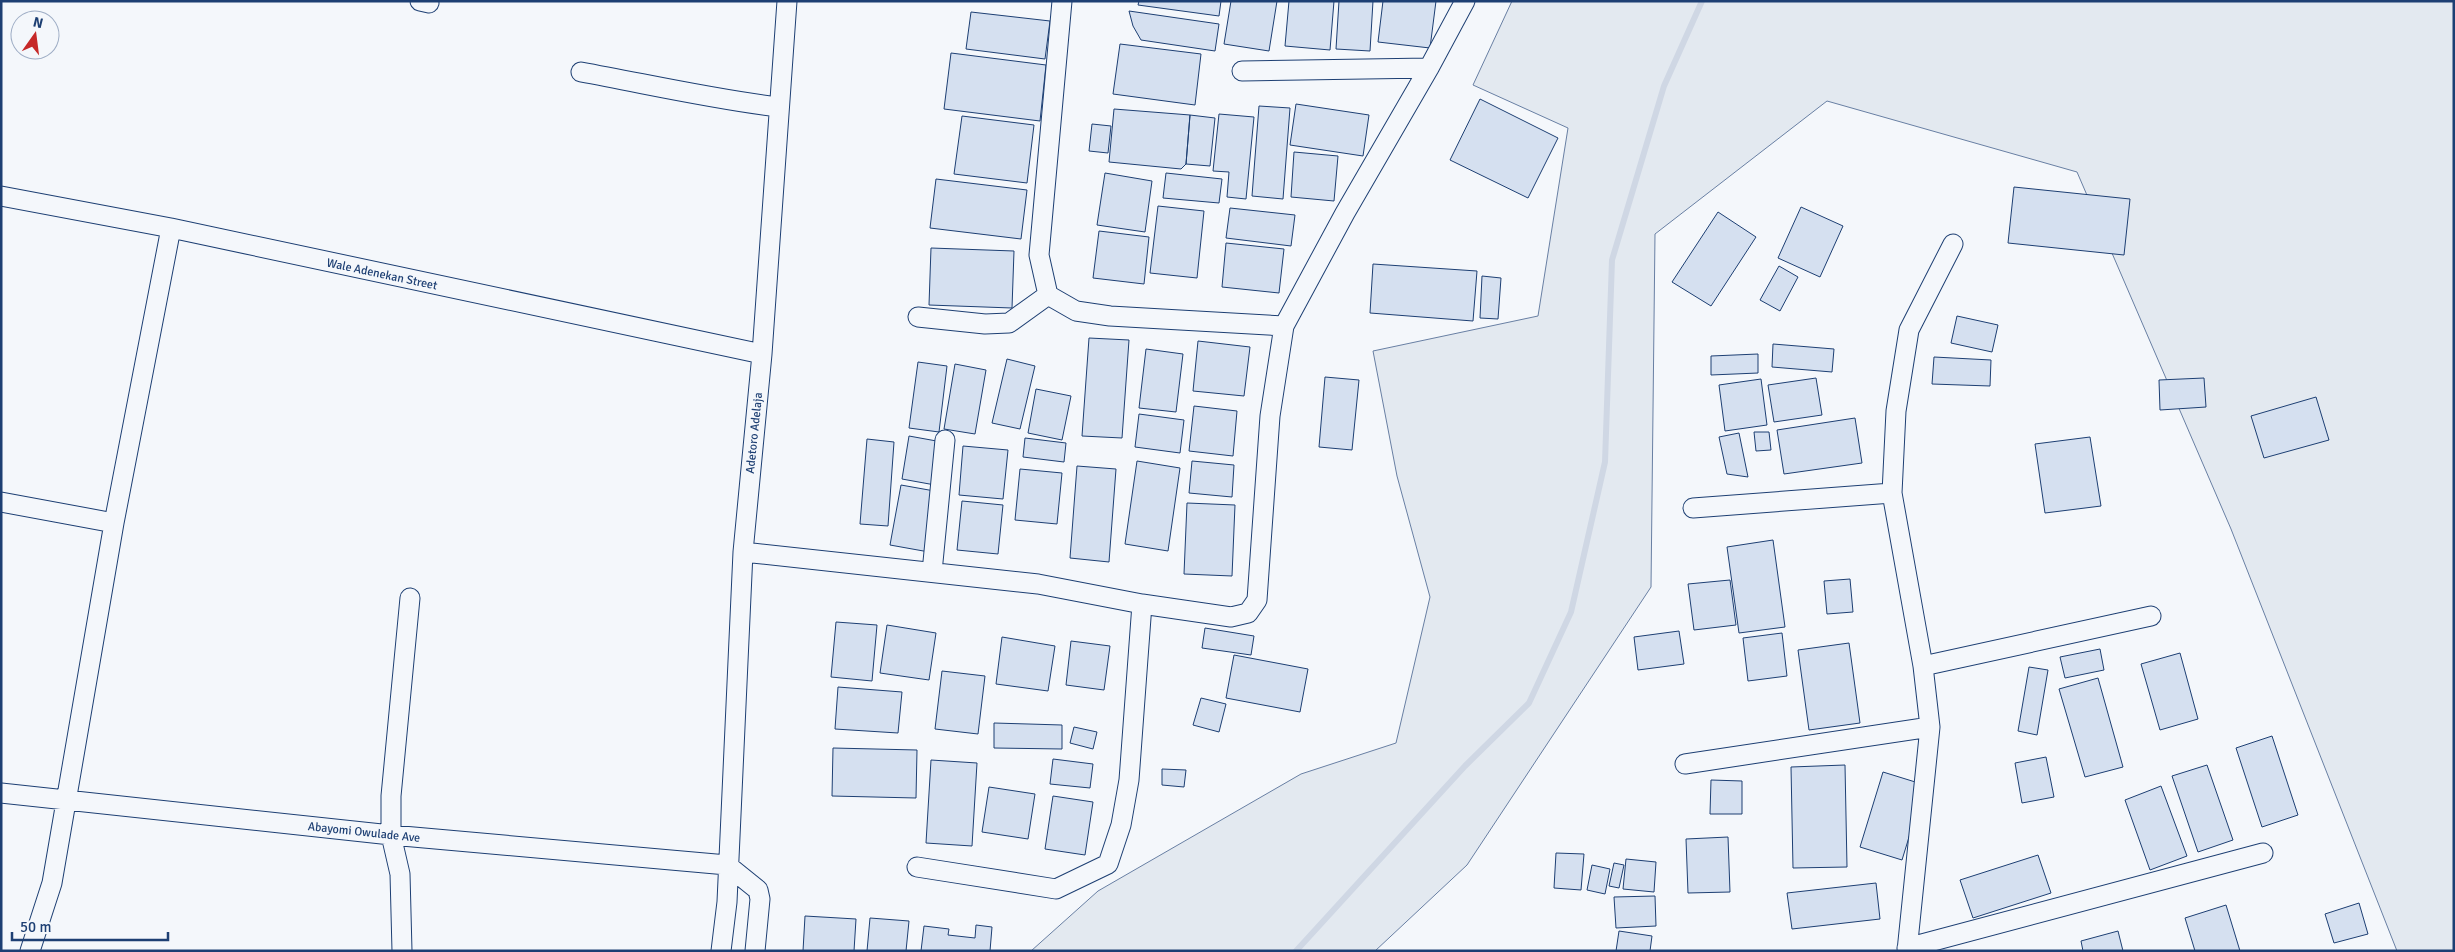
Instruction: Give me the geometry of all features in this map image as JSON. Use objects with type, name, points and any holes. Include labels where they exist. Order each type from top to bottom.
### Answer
[{"type":"street","name":"Adetoro Adelaja","points":[[721,951],[727,902],[727,865],[743,552],[762,354],[787,1]]},
{"type":"street","points":[[1062,1],[1039,255],[1048,295],[1076,311],[1110,316],[1284,326]]},
{"type":"street","points":[[743,552],[1038,584],[1142,604],[1231,617],[1248,613],[1257,600],[1270,416],[1284,326],[1345,213],[1430,68],[1465,1]]},
{"type":"street","points":[[1242,70],[1430,68]]},
{"type":"street","points":[[581,72],[697,93],[727,101],[778,107]]},
{"type":"street","name":"Wale Adenekan Street","points":[[1,196],[171,228],[762,354]]},
{"type":"street","points":[[30,951],[52,883],[114,523],[171,228]]},
{"type":"street","points":[[1953,244],[1909,330],[1896,411],[1892,493],[1923,666],[1930,727],[1907,949],[2262,853]]},
{"type":"street","points":[[918,317],[985,324],[1009,323],[1048,295]]},
{"type":"street","points":[[932,572],[945,440]]},
{"type":"street","points":[[1693,508],[1892,493]]},
{"type":"street","points":[[1,502],[114,523]]},
{"type":"street","points":[[402,951],[400,874],[391,835],[393,768],[410,598]]},
{"type":"street","points":[[917,867],[1056,889],[1108,864],[1121,825],[1129,780],[1142,604]]},
{"type":"street","points":[[1923,666],[2151,616]]},
{"type":"street","points":[[1685,764],[1930,727]]},
{"type":"street","name":"Abayomi Owulade Ave","points":[[1,793],[391,835],[727,865]]},
{"type":"street","points":[[727,865],[758,890],[760,899],[755,951]]},
{"type":"shaded area","points":[[1512,1],[2454,1],[2454,951],[2397,951],[2231,529],[2077,172],[1827,101],[1655,234],[1651,587],[1467,865],[1375,951],[1031,951],[1098,891],[1301,774],[1396,743],[1430,597],[1397,476],[1373,351],[1538,316],[1568,128],[1473,85]]},
{"type":"building","points":[[1139,1],[1221,1],[1219,16],[1138,5]]},
{"type":"building","points":[[1231,1],[1277,1],[1269,51],[1224,44]]},
{"type":"building","points":[[1289,1],[1334,1],[1330,50],[1285,46]]},
{"type":"building","points":[[1339,1],[1373,1],[1370,51],[1336,49]]},
{"type":"building","points":[[1383,1],[1436,1],[1430,48],[1378,42]]},
{"type":"building","points":[[1129,11],[1219,24],[1215,51],[1141,40],[1133,26]]},
{"type":"building","points":[[971,12],[1050,21],[1045,59],[966,49]]},
{"type":"building","points":[[1120,44],[1201,54],[1195,105],[1113,94]]},
{"type":"building","points":[[951,53],[1046,65],[1040,121],[944,109]]},
{"type":"building","points":[[1480,99],[1558,138],[1528,198],[1450,160]]},
{"type":"building","points":[[1296,104],[1369,115],[1363,156],[1290,145]]},
{"type":"building","points":[[1259,106],[1290,108],[1283,199],[1252,196]]},
{"type":"building","points":[[1114,109],[1190,115],[1186,164],[1181,169],[1109,162]]},
{"type":"building","points":[[1219,114],[1254,117],[1246,199],[1227,197],[1229,172],[1213,171]]},
{"type":"building","points":[[1190,115],[1215,118],[1210,166],[1186,164]]},
{"type":"building","points":[[962,116],[1034,125],[1027,183],[954,174]]},
{"type":"building","points":[[1092,124],[1111,126],[1108,153],[1089,151]]},
{"type":"building","points":[[1294,152],[1338,156],[1334,201],[1291,197]]},
{"type":"building","points":[[1105,173],[1152,181],[1145,232],[1097,225]]},
{"type":"building","points":[[1166,173],[1222,179],[1219,203],[1163,198]]},
{"type":"building","points":[[936,179],[1027,190],[1021,239],[930,228]]},
{"type":"building","points":[[2014,187],[2130,199],[2124,255],[2008,243]]},
{"type":"building","points":[[1158,206],[1204,211],[1197,278],[1150,273]]},
{"type":"building","points":[[1801,207],[1843,226],[1820,277],[1778,258]]},
{"type":"building","points":[[1230,208],[1295,215],[1291,246],[1226,238]]},
{"type":"building","points":[[1718,212],[1756,237],[1711,306],[1672,282]]},
{"type":"building","points":[[1099,231],[1149,237],[1144,284],[1093,278]]},
{"type":"building","points":[[1226,243],[1284,249],[1279,293],[1222,287]]},
{"type":"building","points":[[931,248],[1014,251],[1012,308],[929,305]]},
{"type":"building","points":[[1373,264],[1477,271],[1473,321],[1370,313]]},
{"type":"building","points":[[1779,266],[1798,277],[1780,311],[1760,300]]},
{"type":"building","points":[[1482,276],[1501,278],[1498,319],[1480,318]]},
{"type":"building","points":[[1957,316],[1998,325],[1992,352],[1951,343]]},
{"type":"building","points":[[1089,338],[1129,340],[1122,438],[1082,436]]},
{"type":"building","points":[[1198,341],[1250,347],[1244,396],[1193,391]]},
{"type":"building","points":[[1773,344],[1834,349],[1832,372],[1772,367]]},
{"type":"building","points":[[1146,349],[1183,354],[1176,412],[1139,408]]},
{"type":"building","points":[[1758,354],[1758,373],[1711,375],[1711,356]]},
{"type":"building","points":[[1934,357],[1991,360],[1990,386],[1932,384]]},
{"type":"building","points":[[1007,359],[1035,366],[1020,429],[992,423]]},
{"type":"building","points":[[918,362],[947,366],[939,432],[909,428]]},
{"type":"building","points":[[955,364],[986,370],[975,434],[944,429]]},
{"type":"building","points":[[1325,377],[1359,380],[1352,450],[1319,447]]},
{"type":"building","points":[[1816,378],[1822,415],[1774,422],[1768,385]]},
{"type":"building","points":[[2204,378],[2206,407],[2160,410],[2159,380]]},
{"type":"building","points":[[1761,379],[1767,425],[1725,431],[1719,385]]},
{"type":"building","points":[[1036,389],[1071,396],[1062,440],[1028,433]]},
{"type":"building","points":[[2316,397],[2329,440],[2264,458],[2251,416]]},
{"type":"building","points":[[1194,406],[1237,411],[1233,456],[1189,451]]},
{"type":"building","points":[[1139,414],[1184,420],[1180,453],[1135,447]]},
{"type":"building","points":[[1855,418],[1862,463],[1784,474],[1777,430]]},
{"type":"building","points":[[1754,432],[1769,432],[1771,450],[1756,451]]},
{"type":"building","points":[[1739,433],[1748,477],[1727,474],[1719,437]]},
{"type":"building","points":[[909,436],[942,442],[935,485],[902,479]]},
{"type":"building","points":[[2090,437],[2101,506],[2045,513],[2035,444]]},
{"type":"building","points":[[1025,438],[1066,443],[1064,462],[1023,457]]},
{"type":"building","points":[[867,439],[894,442],[888,526],[860,524]]},
{"type":"building","points":[[963,446],[1008,450],[1003,499],[959,495]]},
{"type":"building","points":[[1137,461],[1180,468],[1168,551],[1125,544]]},
{"type":"building","points":[[1192,461],[1234,465],[1232,497],[1189,493]]},
{"type":"building","points":[[1077,466],[1116,469],[1109,562],[1070,558]]},
{"type":"building","points":[[1020,469],[1062,473],[1057,524],[1015,520]]},
{"type":"building","points":[[901,485],[940,492],[929,552],[890,545]]},
{"type":"building","points":[[962,501],[1003,505],[998,554],[957,550]]},
{"type":"building","points":[[1187,503],[1235,505],[1232,576],[1184,574]]},
{"type":"building","points":[[1773,540],[1785,627],[1739,633],[1727,547]]},
{"type":"building","points":[[1850,579],[1853,612],[1827,614],[1824,581]]},
{"type":"building","points":[[1730,580],[1736,625],[1694,630],[1688,584]]},
{"type":"building","points":[[836,622],[877,625],[872,681],[831,677]]},
{"type":"building","points":[[887,625],[936,633],[929,680],[880,673]]},
{"type":"building","points":[[1205,628],[1254,636],[1251,655],[1202,648]]},
{"type":"building","points":[[1679,631],[1684,664],[1638,670],[1634,637]]},
{"type":"building","points":[[1782,633],[1787,676],[1748,681],[1743,638]]},
{"type":"building","points":[[1002,637],[1055,646],[1048,691],[996,684]]},
{"type":"building","points":[[1071,641],[1110,646],[1104,690],[1066,685]]},
{"type":"building","points":[[1849,643],[1860,723],[1809,730],[1798,650]]},
{"type":"building","points":[[2100,649],[2104,670],[2065,678],[2060,657]]},
{"type":"building","points":[[2180,653],[2198,719],[2160,730],[2141,664]]},
{"type":"building","points":[[1234,655],[1308,669],[1300,712],[1226,698]]},
{"type":"building","points":[[2029,667],[2048,670],[2037,735],[2018,731]]},
{"type":"building","points":[[942,671],[985,676],[978,734],[935,729]]},
{"type":"building","points":[[2098,678],[2123,767],[2085,777],[2059,689]]},
{"type":"building","points":[[838,687],[902,692],[898,733],[835,729]]},
{"type":"building","points":[[1201,698],[1226,704],[1219,732],[1193,725]]},
{"type":"building","points":[[994,723],[1062,725],[1062,749],[994,748]]},
{"type":"building","points":[[1074,727],[1097,732],[1093,749],[1070,743]]},
{"type":"building","points":[[2272,736],[2298,815],[2262,827],[2236,748]]},
{"type":"building","points":[[833,748],[917,750],[916,798],[832,796]]},
{"type":"building","points":[[2046,757],[2054,797],[2022,803],[2015,763]]},
{"type":"building","points":[[1053,759],[1093,764],[1090,788],[1050,784]]},
{"type":"building","points":[[931,760],[977,763],[972,846],[926,843]]},
{"type":"building","points":[[1845,765],[1847,867],[1793,868],[1791,767]]},
{"type":"building","points":[[2207,765],[2233,840],[2198,852],[2172,776]]},
{"type":"building","points":[[1162,769],[1186,770],[1184,787],[1162,785]]},
{"type":"building","points":[[1883,772],[1925,785],[1902,860],[1860,847]]},
{"type":"building","points":[[1711,780],[1742,781],[1742,814],[1710,814]]},
{"type":"building","points":[[2161,786],[2187,856],[2150,870],[2125,800]]},
{"type":"building","points":[[989,787],[1035,794],[1028,839],[982,832]]},
{"type":"building","points":[[1053,796],[1093,802],[1085,855],[1045,849]]},
{"type":"building","points":[[1728,837],[1730,892],[1688,893],[1686,839]]},
{"type":"building","points":[[1556,853],[1584,854],[1581,890],[1554,888]]},
{"type":"building","points":[[2038,855],[2051,893],[1973,918],[1960,880]]},
{"type":"building","points":[[1626,859],[1656,862],[1654,892],[1623,889]]},
{"type":"building","points":[[1614,863],[1624,865],[1619,888],[1609,886]]},
{"type":"building","points":[[1592,865],[1610,869],[1605,894],[1587,890]]},
{"type":"building","points":[[1876,883],[1880,919],[1792,929],[1787,893]]},
{"type":"building","points":[[1655,896],[1656,926],[1616,928],[1614,897]]},
{"type":"building","points":[[2359,903],[2368,934],[2334,943],[2325,914]]},
{"type":"building","points":[[2226,905],[2240,951],[2195,951],[2185,918]]},
{"type":"building","points":[[805,916],[856,919],[854,951],[803,951]]},
{"type":"building","points":[[870,918],[909,921],[906,951],[867,951]]},
{"type":"building","points":[[976,925],[992,927],[990,951],[921,951],[924,926],[949,929],[948,935],[975,938]]},
{"type":"building","points":[[1619,931],[1652,936],[1650,951],[1616,951]]},
{"type":"building","points":[[2118,931],[2123,951],[2083,951],[2081,941]]},
{"type":"waterway","points":[[1296,951],[1465,766],[1529,703],[1571,612],[1605,462],[1612,260],[1664,86],[1702,1]]}]
